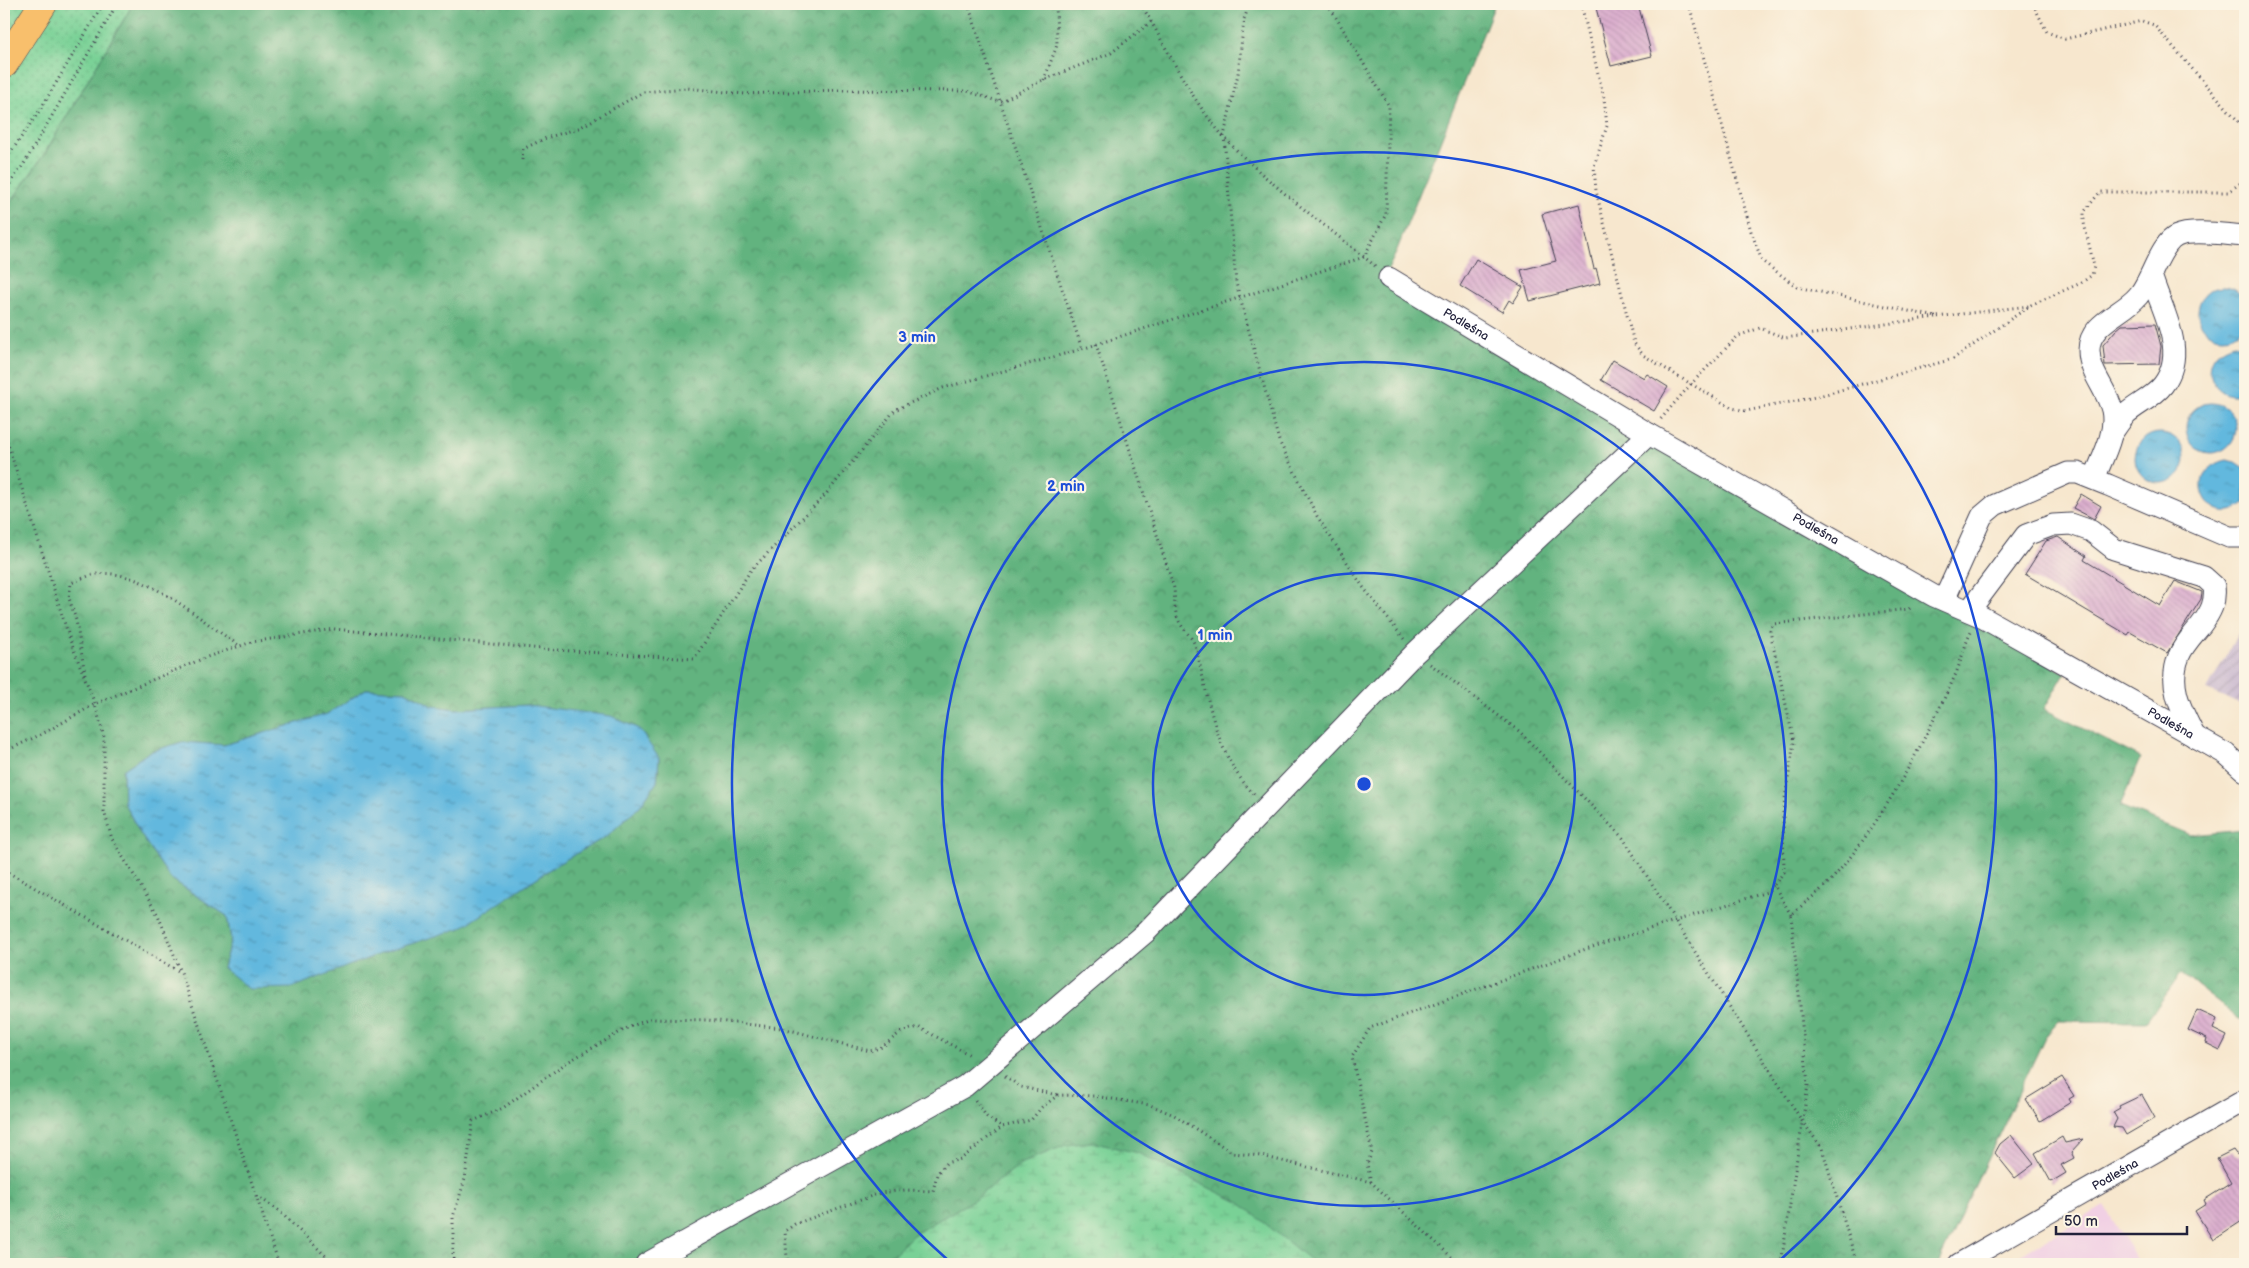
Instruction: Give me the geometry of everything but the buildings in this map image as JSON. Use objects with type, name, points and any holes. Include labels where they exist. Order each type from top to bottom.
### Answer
[{"type":"highway","points":[[4,64],[43,4]]},
{"type":"street","points":[[2112,433],[2112,410],[2091,367],[2089,349],[2092,336],[2105,321],[2124,311],[2140,295],[2168,243],[2176,236],[2193,233],[2245,236]]},
{"type":"street","points":[[2094,479],[2112,433],[2125,415],[2162,386],[2171,370],[2173,345],[2168,318],[2158,300],[2150,275]]},
{"type":"street","name":"Podleśna","points":[[1389,278],[1648,434],[1934,595],[1975,614],[2226,754],[2245,771]]},
{"type":"street","points":[[646,1264],[965,1086],[1146,932],[1415,653],[1648,434]]},
{"type":"street","points":[[1934,595],[1982,516],[1995,505],[2068,473],[2078,473],[2094,479],[2229,537],[2245,538]]},
{"type":"street","points":[[1975,614],[2026,535],[2053,525],[2071,524],[2091,531],[2114,549],[2204,577],[2214,586],[2216,598],[2212,611],[2179,656],[2173,678],[2176,698],[2195,737]]},
{"type":"street","name":"Podleśna","points":[[1959,1264],[2245,1100]]},
{"type":"path","points":[[4,162],[40,110],[103,4]]},
{"type":"path","points":[[4,192],[24,164],[117,4]]},
{"type":"path","points":[[968,4],[1082,349]]},
{"type":"path","points":[[1044,80],[1057,45],[1056,4]]},
{"type":"path","points":[[1141,4],[1199,102],[1224,136],[1254,165],[1389,278]]},
{"type":"path","points":[[1250,4],[1244,19],[1238,74],[1224,136],[1236,283],[1279,441],[1318,516],[1358,579],[1415,653],[1520,731],[1623,838],[1802,1120],[1822,1148],[1857,1264]]},
{"type":"path","points":[[4,752],[46,732],[95,704],[163,674],[240,646],[334,629],[543,649],[694,659],[751,570],[826,494],[895,410],[943,388],[1082,349],[1364,257],[1386,214],[1389,106],[1328,4]]},
{"type":"path","points":[[1581,4],[1604,98],[1607,126],[1594,166],[1596,192],[1634,343],[1643,355],[1732,408],[1746,411],[1815,397],[1952,359],[2031,305],[2081,283],[2092,275],[2094,266],[2084,223],[2084,212],[2100,192],[2228,192],[2245,180]]},
{"type":"path","points":[[1689,4],[1751,231],[1762,261],[1797,287],[1936,318]]},
{"type":"path","points":[[2033,4],[2047,32],[2065,39],[2142,21],[2154,25],[2245,125],[2245,129]]},
{"type":"path","points":[[522,160],[523,149],[546,138],[580,128],[643,92],[686,88],[745,94],[838,90],[967,91],[1000,102],[1044,80],[1111,52],[1152,21]]},
{"type":"path","points":[[1648,434],[1691,384],[1738,336],[1760,328],[1785,338],[2031,305]]},
{"type":"path","points":[[1096,344],[1174,588],[1177,618],[1195,646],[1203,686],[1222,749],[1244,784],[1268,807]]},
{"type":"path","points":[[4,432],[70,640],[87,681],[104,737],[104,811],[112,838],[158,915],[181,972],[279,1264]]},
{"type":"path","points":[[87,681],[76,620],[69,598],[71,583],[97,574],[121,575],[155,587],[240,646]]},
{"type":"path","points":[[1372,1182],[1367,1164],[1372,1152],[1352,1057],[1370,1028],[1586,949],[1767,892],[1784,872],[1783,811],[1794,742],[1770,631],[1773,624],[1909,609],[1934,595]]},
{"type":"path","points":[[1792,915],[1838,873],[1888,802],[1954,677],[1969,637],[1975,614]]},
{"type":"path","points":[[4,870],[181,972]]},
{"type":"path","points":[[1774,885],[1792,915],[1808,1085],[1781,1264]]},
{"type":"path","points":[[452,1264],[453,1217],[465,1179],[473,1121],[503,1108],[566,1063],[629,1026],[650,1019],[708,1020],[782,1028],[870,1051],[882,1047],[901,1032],[918,1027],[990,1065],[1021,1087],[1058,1095],[1094,1096],[1150,1105],[1174,1115],[1233,1153],[1261,1156],[1372,1182],[1459,1264]]},
{"type":"path","points":[[965,1086],[987,1118],[1002,1127]]},
{"type":"path","points":[[790,1264],[787,1258],[785,1231],[795,1224],[880,1193],[905,1190],[932,1191],[937,1174],[946,1163],[961,1160],[1002,1127],[1031,1120],[1042,1107],[1058,1095]]},
{"type":"path","points":[[257,1196],[278,1210],[334,1264]]},
{"type":"shaded area","points":[[2245,621],[2245,706],[2207,690]]},
{"type":"shaded area","points":[[2104,1206],[2140,1264],[2006,1264],[2017,1257]]},
{"type":"green space","points":[[4,4],[133,4],[45,153],[4,212]]},
{"type":"green space","points":[[133,4],[1495,4],[1395,255],[1383,280],[2065,673],[2044,709],[2141,758],[2120,806],[2191,835],[2245,830],[2245,1019],[2239,1019],[2181,974],[2146,1022],[2059,1021],[2045,1037],[1938,1264],[4,1264],[4,212],[45,153]],"holes":[[[366,689],[405,691],[433,706],[456,709],[528,705],[659,759],[657,782],[639,807],[607,836],[556,865],[462,927],[382,953],[223,968],[231,939],[227,916],[170,878],[141,835],[124,803],[123,770],[149,752],[182,742],[224,745],[327,714]]]},
{"type":"green space","points":[[1091,1142],[1138,1153],[1240,1203],[1315,1264],[884,1264],[913,1235],[973,1200],[1022,1163],[1066,1145]]},
{"type":"water","points":[[2223,287],[2233,289],[2241,294],[2246,302],[2248,312],[2246,322],[2241,330],[2233,335],[2223,337],[2213,335],[2205,330],[2200,322],[2198,312],[2200,302],[2205,294],[2213,289]]},
{"type":"water","points":[[2235,344],[2245,347],[2245,393],[2233,395],[2223,392],[2215,385],[2211,376],[2210,366],[2214,357],[2222,349]]},
{"type":"water","points":[[2206,403],[2216,403],[2229,410],[2236,423],[2236,433],[2229,446],[2216,453],[2206,453],[2197,449],[2190,442],[2186,433],[2186,423],[2190,414],[2197,407]]},
{"type":"water","points":[[2155,433],[2165,433],[2178,440],[2185,453],[2185,463],[2178,476],[2165,483],[2155,483],[2146,479],[2139,472],[2135,463],[2135,453],[2139,444],[2146,437]]},
{"type":"water","points":[[2227,460],[2236,462],[2245,468],[2245,504],[2232,511],[2221,510],[2211,505],[2204,497],[2202,486],[2204,475],[2212,466]]},
{"type":"water","points":[[366,689],[405,691],[433,706],[456,709],[528,705],[611,716],[639,729],[659,758],[657,782],[639,807],[607,836],[556,865],[461,928],[382,953],[291,988],[249,989],[223,968],[231,939],[227,916],[170,878],[141,835],[124,803],[123,770],[149,752],[182,742],[224,745],[327,714]]}]
